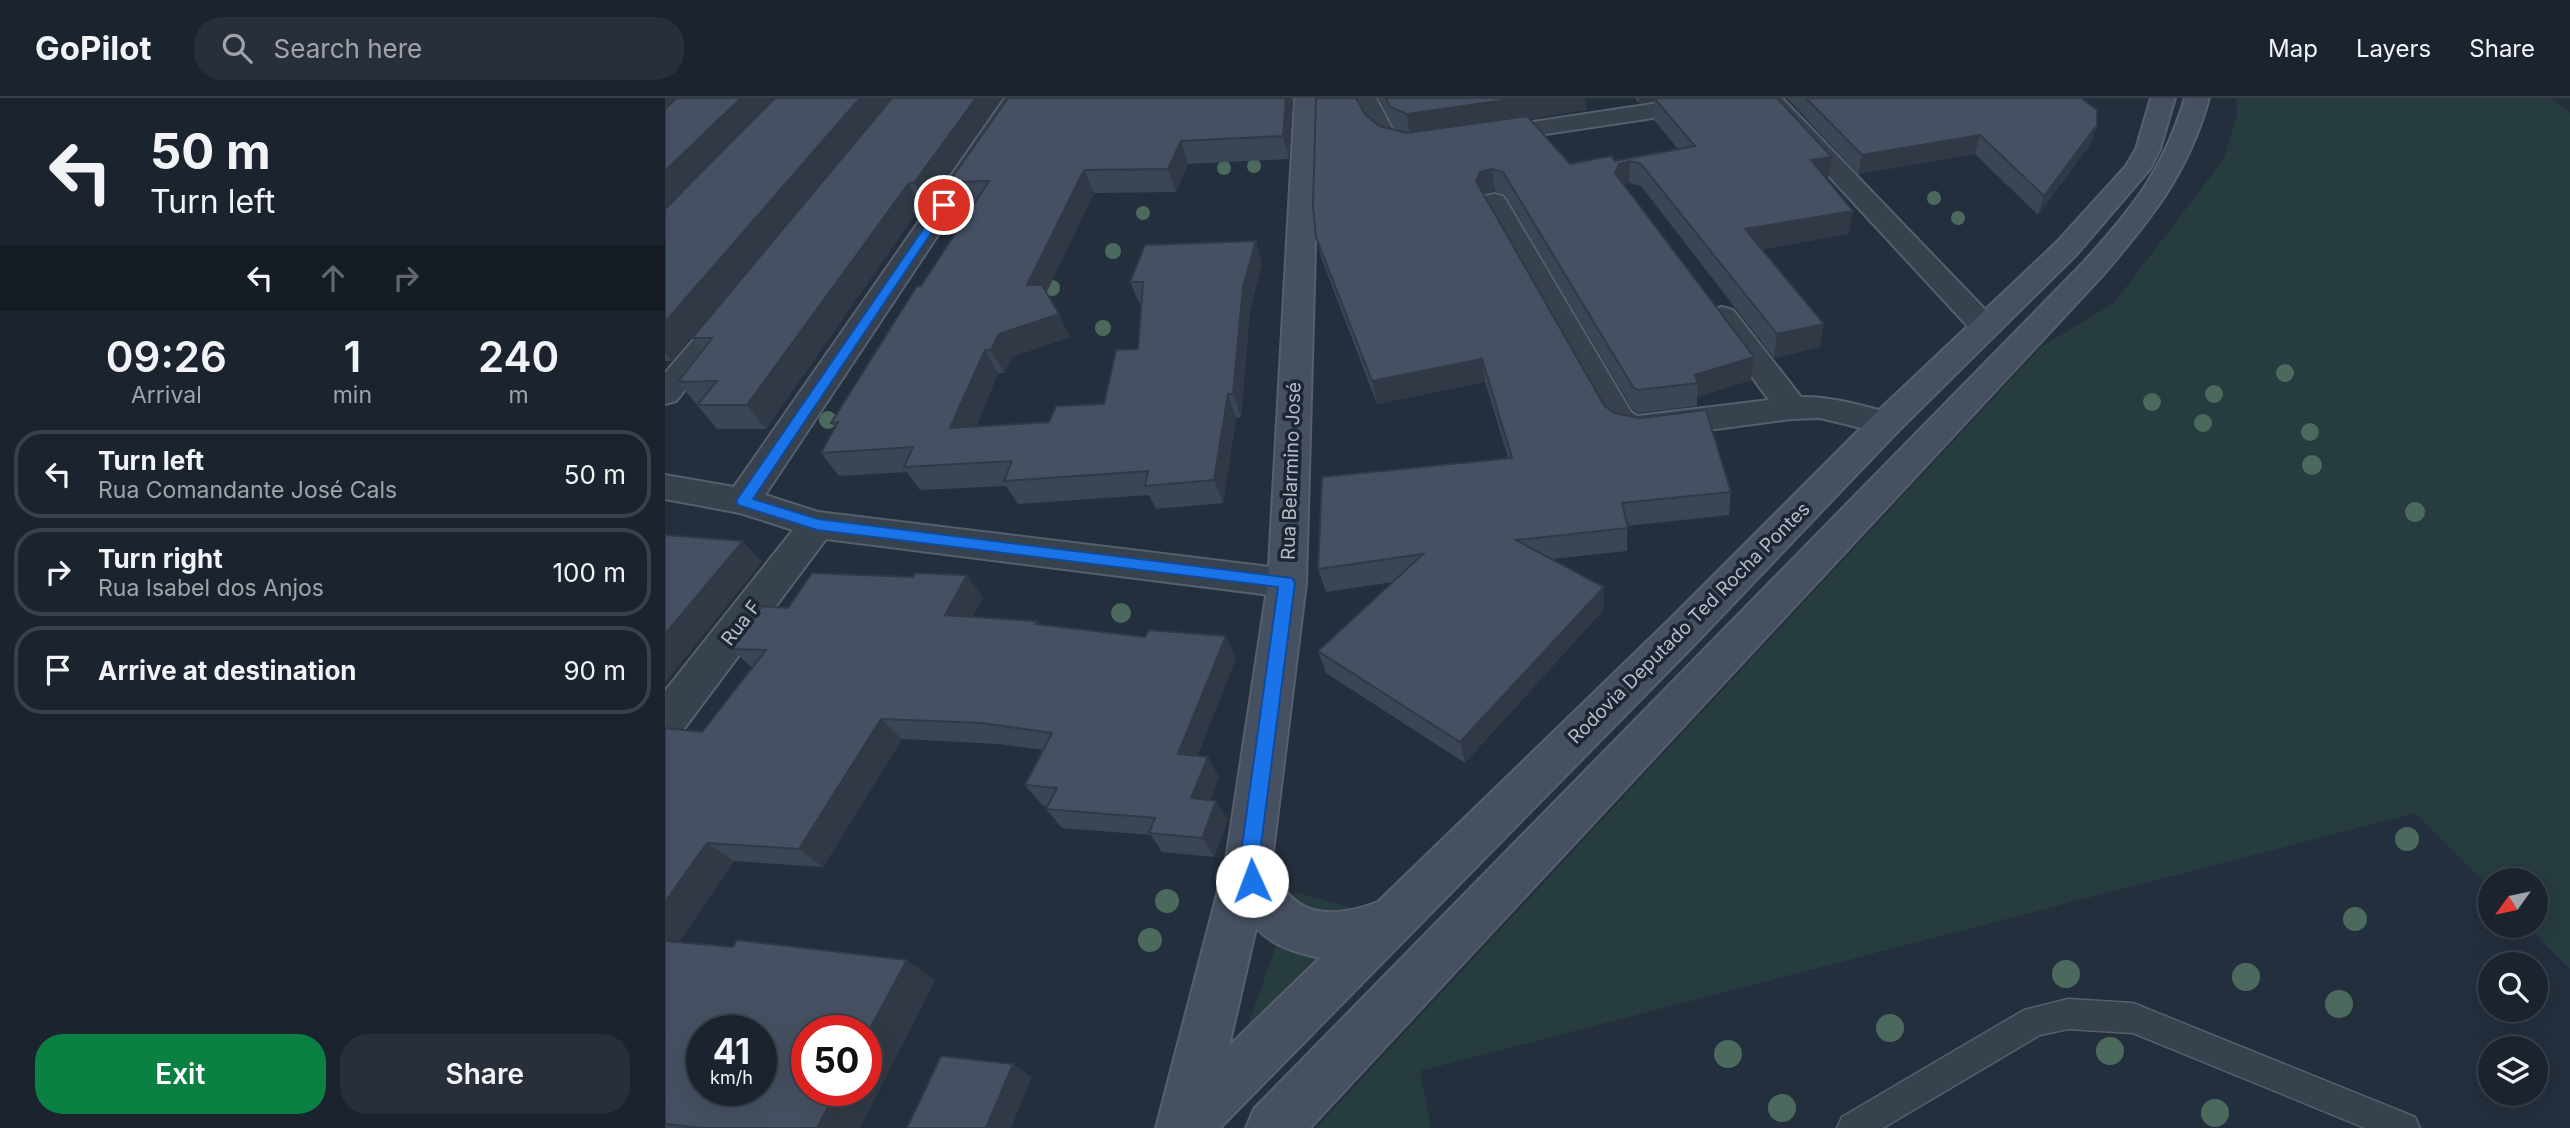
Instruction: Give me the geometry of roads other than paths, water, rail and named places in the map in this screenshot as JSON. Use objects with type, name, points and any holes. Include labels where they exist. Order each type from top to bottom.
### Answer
[{"type":"main road","name":"Rua Belarmino José","points":[[1184,1128],[1249,860],[1287,583],[1307,98]]},
{"type":"main road","name":"Rodovia Deputado Ted Rocha Pontes","points":[[1184,1128],[1886,423],[2066,249],[2137,169],[2148,149],[2163,98]]},
{"type":"main road","points":[[1273,1128],[2092,270],[2153,200],[2178,158],[2197,98]]},
{"type":"main road","points":[[1249,860],[1252,881],[1261,902],[1276,918],[1297,930],[1320,936],[1346,936],[1370,930],[1394,919]]},
{"type":"street","points":[[743,501],[1017,98]]},
{"type":"street","points":[[1364,98],[1384,138],[1392,144],[1437,143]]},
{"type":"street","points":[[1464,139],[1740,98]]},
{"type":"street","points":[[1769,98],[1984,326]]},
{"type":"street","points":[[1494,202],[1619,419],[1627,426],[1640,428],[1792,408],[1820,407],[1886,423]]},
{"type":"street","points":[[665,394],[750,290]]},
{"type":"street","points":[[1703,290],[1792,408]]},
{"type":"street","points":[[669,493],[743,501],[817,524],[1287,583]]},
{"type":"street","name":"Rua F","points":[[665,722],[817,524]]},
{"type":"lane","points":[[1853,1128],[2035,1021],[2068,1014],[2133,1018],[2404,1128]]}]
